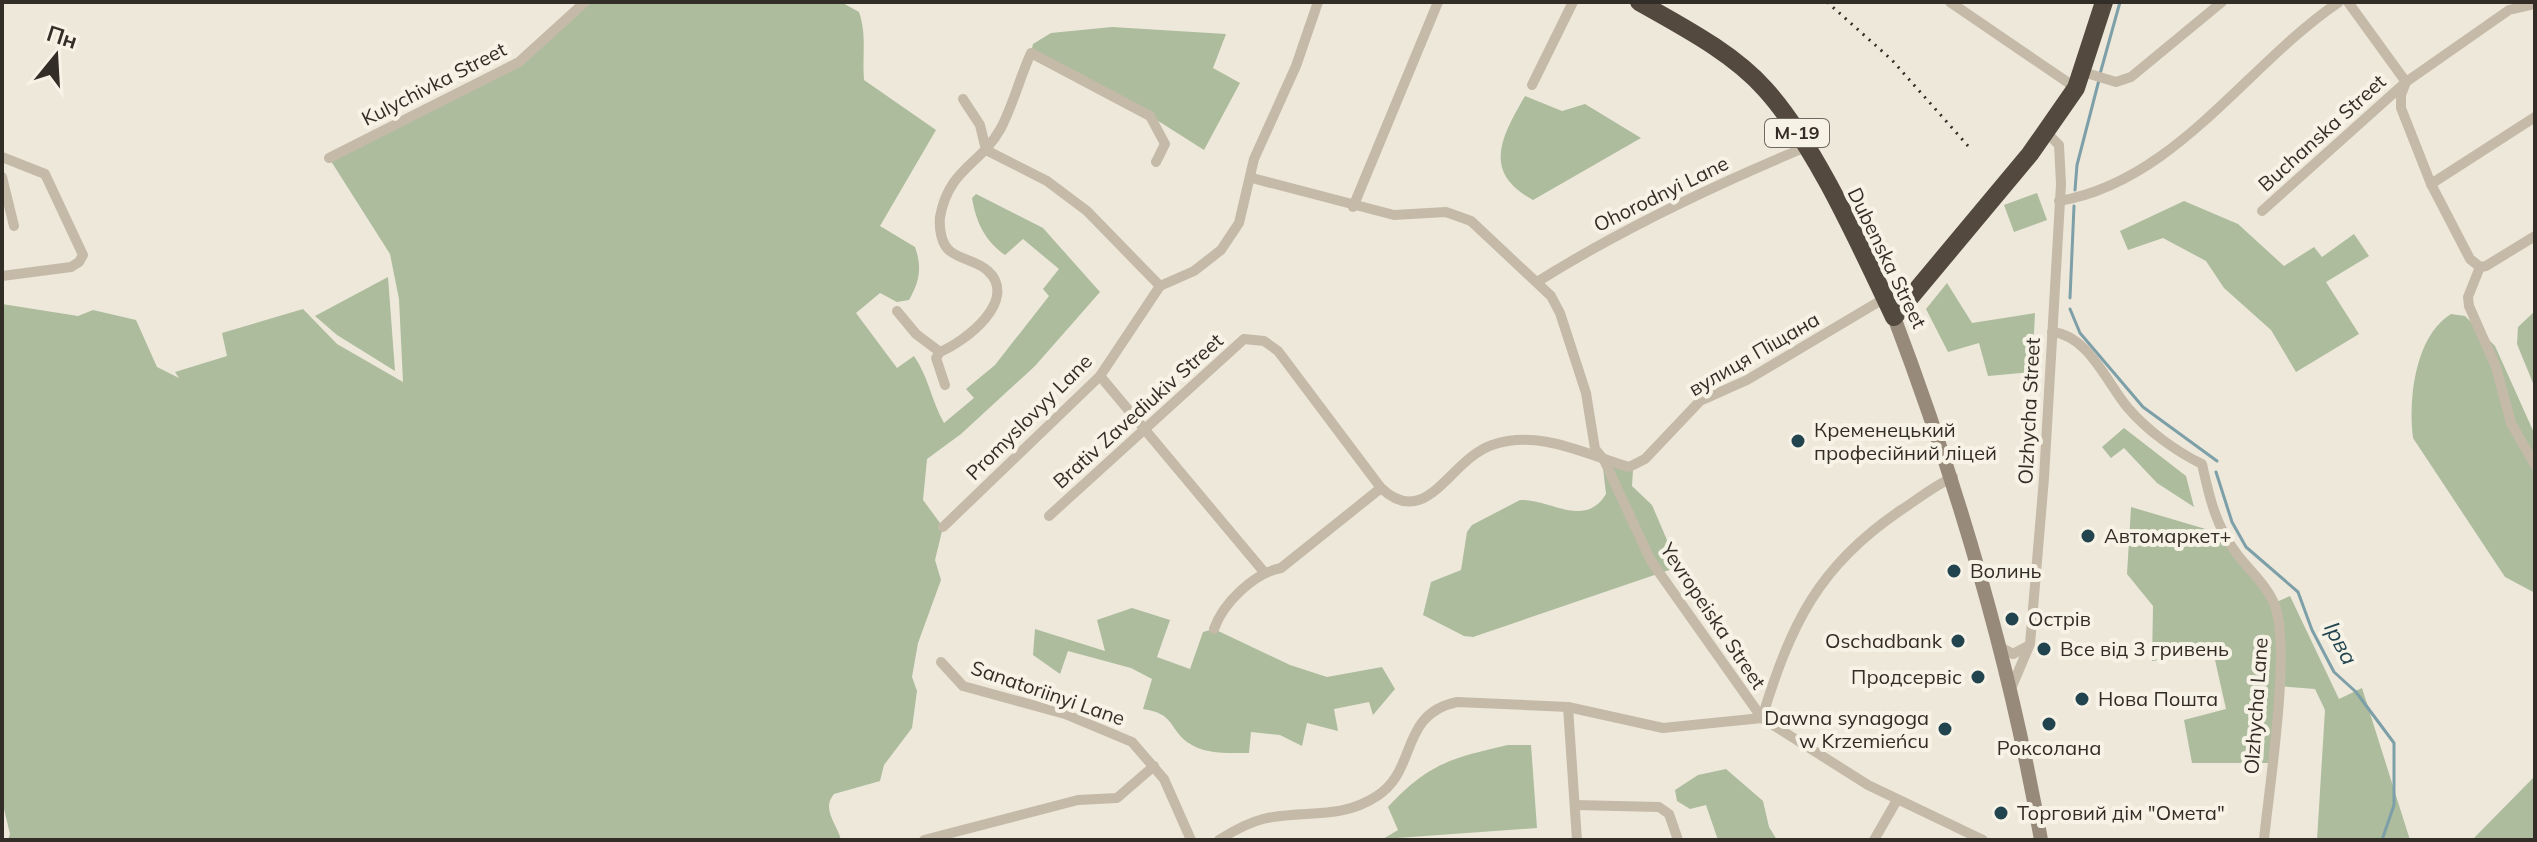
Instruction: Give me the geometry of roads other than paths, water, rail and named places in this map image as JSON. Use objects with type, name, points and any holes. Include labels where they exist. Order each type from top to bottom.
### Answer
[{"type":"highway","name":"Dubenska Street","points":[[1639,2],[1714,49],[1763,87],[1806,147],[1894,317]]},
{"type":"highway","points":[[1894,317],[2046,132],[2080,80],[2104,2]]},
{"type":"main road","name":"Dubenska Street","points":[[1894,317],[1953,477],[2010,693],[2040,840]]},
{"type":"street","name":"Kulychivka Street","points":[[329,158],[519,62],[585,2]]},
{"type":"street","points":[[963,99],[980,125],[986,150],[1047,181],[1087,211],[1160,286],[1194,271],[1221,250],[1239,223],[1254,159],[1296,66],[1318,2]]},
{"type":"street","points":[[1353,207],[1438,2]]},
{"type":"street","points":[[1532,85],[1573,2]]},
{"type":"street","points":[[1950,2],[2080,80],[2116,82],[2131,77],[2222,2]]},
{"type":"street","points":[[2059,201],[2083,197],[2121,180],[2166,150],[2339,2]]},
{"type":"street","name":"Buchanska Street","points":[[2348,2],[2406,82]]},
{"type":"street","name":"Buchanska Street","points":[[2262,211],[2406,82],[2509,10],[2535,4]]},
{"type":"street","points":[[945,385],[936,358],[977,327],[993,307],[999,289],[986,268],[949,251],[941,238],[940,219],[952,180],[986,150],[1001,126],[1031,53],[1150,116],[1165,144],[1156,162]]},
{"type":"street","name":"Buchanska Street","points":[[2406,82],[2401,95],[2401,108],[2431,184],[2464,251],[2480,267]]},
{"type":"street","points":[[2431,184],[2535,117]]},
{"type":"street","name":"Olzhycha Street","points":[[2010,693],[2030,644],[2044,478],[2059,201],[2059,145],[2046,132]]},
{"type":"street","name":"Ohorodnyi Lane","points":[[1537,282],[1602,241],[1691,196],[1806,147]]},
{"type":"street","points":[[2,157],[45,174],[83,255],[71,267],[2,276]]},
{"type":"street","points":[[2,177],[14,226]]},
{"type":"street","name":"Yevropeiska Street","points":[[1252,178],[1353,207],[1394,215],[1446,212],[1471,221],[1537,282],[1560,313],[1586,393],[1595,449],[1604,460],[1651,561],[1762,718],[1897,800],[1983,840]]},
{"type":"street","points":[[2535,236],[2498,262],[2480,267],[2468,297],[2469,306],[2496,367],[2511,423],[2535,465]]},
{"type":"street","name":"Promyslovyy Lane","points":[[943,527],[1100,376],[1160,286]]},
{"type":"street","name":"вулиця Піщана","points":[[1381,488],[1401,502],[1413,504],[1436,490],[1453,470],[1491,445],[1529,440],[1567,444],[1629,467],[1645,459],[1700,401],[1747,380],[1885,298]]},
{"type":"street","points":[[897,311],[916,334],[940,352]]},
{"type":"street","name":"Olzhycha Lane","points":[[2052,332],[2064,333],[2085,351],[2142,422],[2202,464],[2211,510],[2236,553],[2255,573],[2274,604],[2282,645],[2264,840]]},
{"type":"street","name":"Brativ Zavediukiv Street","points":[[1049,516],[1244,339],[1255,337],[1278,351],[1381,488]]},
{"type":"street","points":[[1100,376],[1264,572]]},
{"type":"street","points":[[1219,840],[1241,826],[1265,818],[1332,815],[1379,796],[1399,770],[1420,724],[1443,705],[1457,702],[1568,707],[1663,728],[1762,718],[1802,614],[1832,566],[1881,524],[1953,477]]},
{"type":"street","points":[[1214,629],[1220,614],[1264,572],[1281,568],[1381,488]]},
{"type":"street","points":[[1996,643],[2013,654],[2030,644]]},
{"type":"street","name":"Sanatoriinyi Lane","points":[[941,662],[963,686],[1065,714],[1132,742],[1164,779],[1191,840]]},
{"type":"street","points":[[1568,707],[1577,840]]},
{"type":"street","points":[[924,840],[1078,800],[1117,798],[1154,766]]},
{"type":"street","points":[[1874,840],[1897,800]]},
{"type":"street","points":[[1575,805],[1659,807],[1669,814],[1678,840]]},
{"type":"waterway","name":"Ірва","points":[[2100,74],[2120,2]]},
{"type":"waterway","name":"Ірва","points":[[2075,190],[2077,165],[2099,80]]},
{"type":"waterway","name":"Ірва","points":[[2070,298],[2074,206]]},
{"type":"waterway","name":"Ірва","points":[[2070,309],[2080,333],[2143,407],[2217,461]]},
{"type":"waterway","name":"Ірва","points":[[2216,472],[2232,522],[2246,547],[2298,592],[2312,630],[2334,672],[2356,692],[2394,743],[2394,805],[2382,840]]},
{"type":"railway","points":[[1827,2],[1892,60],[1968,146]]},
{"type":"place","name":"Кременецький професійний ліцей","points":[[1798,441]]},
{"type":"place","name":"Автомаркет+","points":[[2088,536]]},
{"type":"place","name":"Волинь","points":[[1954,571]]},
{"type":"place","name":"Острів","points":[[2012,619]]},
{"type":"place","name":"Oschadbank","points":[[1958,641]]},
{"type":"place","name":"Все від 3 гривень","points":[[2044,649]]},
{"type":"place","name":"Продсервіс","points":[[1978,677]]},
{"type":"place","name":"Нова Пошта","points":[[2082,699]]},
{"type":"place","name":"Роксолана","points":[[2049,724]]},
{"type":"place","name":"Dawna synagoga w Krzemieńcu","points":[[1945,729]]},
{"type":"place","name":"Торговий дім \"Омета\"","points":[[2001,813]]}]
